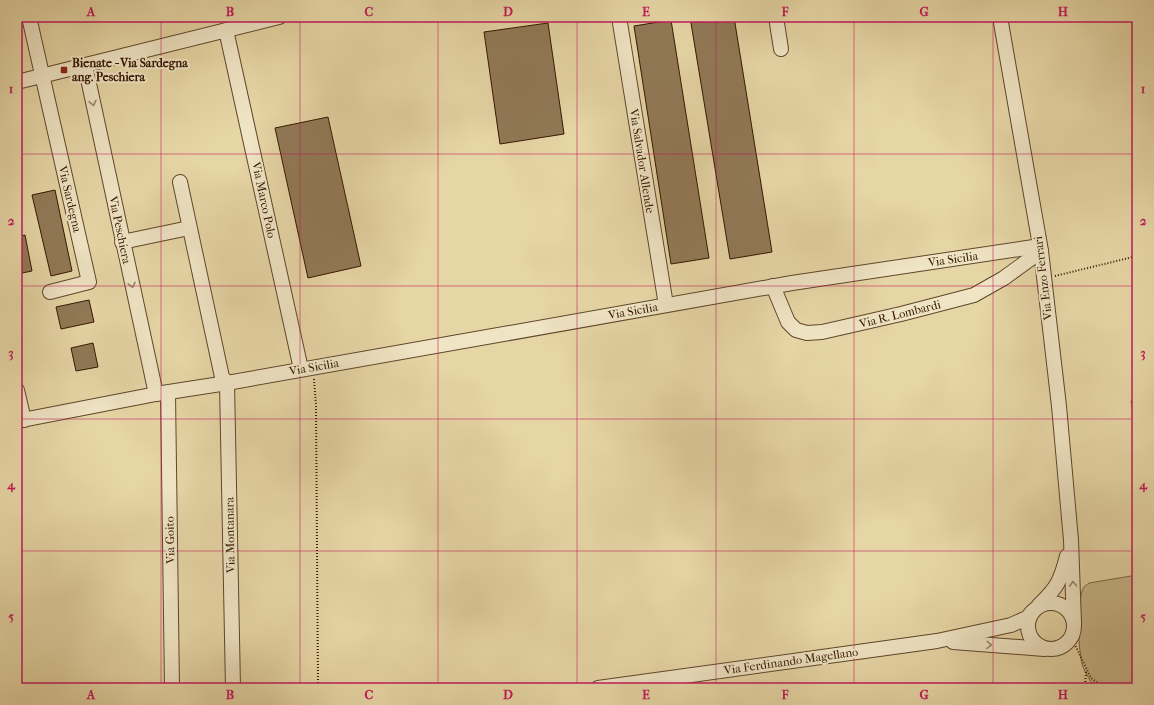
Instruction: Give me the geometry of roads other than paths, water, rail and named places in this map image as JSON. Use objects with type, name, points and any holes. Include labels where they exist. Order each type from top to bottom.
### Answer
[{"type":"street","points":[[29,17],[42,76]]},
{"type":"street","points":[[17,82],[265,19],[279,17]]},
{"type":"street","name":"Via Salvador Allende","points":[[619,17],[666,305]]},
{"type":"street","points":[[776,17],[781,49]]},
{"type":"street","name":"Via Enzo Ferrari","points":[[1000,17],[1035,212],[1059,406],[1071,540],[1074,629],[1070,640]]},
{"type":"street","name":"Via Marco Polo","points":[[226,30],[307,368]]},
{"type":"street","name":"Via Peschiera","points":[[85,65],[122,242],[162,394]]},
{"type":"street","name":"Via Sardegna","points":[[42,76],[89,282],[50,292]]},
{"type":"street","points":[[180,182],[222,377],[227,383]]},
{"type":"street","points":[[122,242],[189,228]]},
{"type":"street","name":"Via Sicilia","points":[[20,421],[307,368],[773,286],[1040,248]]},
{"type":"street","name":"Via R. Lombardi","points":[[773,286],[788,322],[796,330],[807,333],[822,332],[974,295],[1004,278],[1040,248]]},
{"type":"street","name":"Via Montanara","points":[[227,383],[233,688]]},
{"type":"street","points":[[17,390],[20,421]]},
{"type":"street","name":"Via Goito","points":[[162,394],[172,688]]},
{"type":"street","name":"Via Enzo Ferrari","points":[[1036,608],[1058,584],[1062,575],[1071,540]]},
{"type":"street","points":[[1044,649],[1032,640],[1028,633],[1028,618],[1036,608],[1046,603],[1061,605],[1068,610],[1074,623]]},
{"type":"street","name":"Via Ferdinando Magellano","points":[[598,688],[937,641],[1011,625],[1028,618],[1036,608]]},
{"type":"street","name":"Via Ferdinando Magellano","points":[[937,641],[1051,650],[1058,649],[1070,640]]},
{"type":"place","name":"Bienate - Via Sardegna ang. Peschiera","points":[[64,70]]}]
